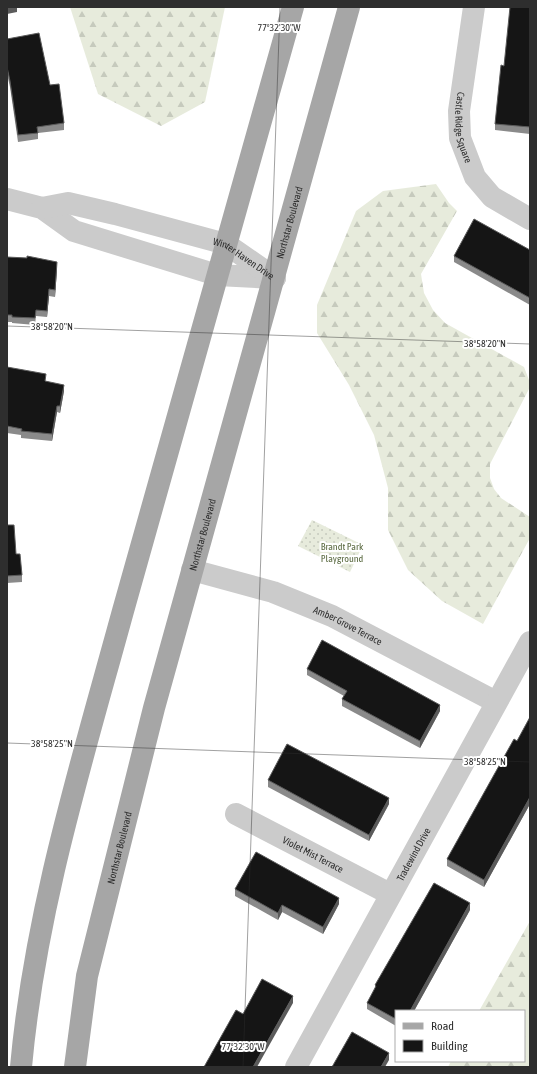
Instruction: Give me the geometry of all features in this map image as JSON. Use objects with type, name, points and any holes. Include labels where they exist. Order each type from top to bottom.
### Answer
[{"type":"main road","points":[[21,1067],[25,1020],[36,952],[50,884],[100,695],[293,7]]},
{"type":"main road","name":"Northstar Boulevard","points":[[75,1067],[87,976],[106,895],[154,708],[349,7]]},
{"type":"street","name":"Castle Ridge Square","points":[[474,7],[460,111],[460,138],[476,177],[492,197],[530,218]]},
{"type":"street","name":"Winter Haven Drive","points":[[7,199],[42,208],[74,230],[217,275],[274,278]]},
{"type":"street","name":"Winter Haven Drive","points":[[42,208],[68,203],[116,214],[226,244],[274,278]]},
{"type":"street","name":"Amber Grove Terrace","points":[[192,570],[273,592],[332,616],[496,702]]},
{"type":"street","name":"Tradewind Drive","points":[[296,1067],[530,642]]},
{"type":"street","name":"Violet Mist Terrace","points":[[236,814],[390,894]]},
{"type":"green space","points":[[70,7],[225,7],[205,102],[161,126],[98,94]]},
{"type":"green space","points":[[436,184],[449,203],[457,211],[421,274],[424,293],[433,310],[445,323],[524,367],[529,380],[529,389],[490,464],[490,478],[494,489],[501,498],[530,517],[530,538],[483,624],[442,601],[408,570],[388,530],[388,488],[374,435],[349,385],[317,333],[317,305],[356,211],[383,191]]},
{"type":"green space","name":"Brandt Park Playground","points":[[312,520],[363,545],[350,572],[298,546]]},
{"type":"green space","points":[[530,921],[530,1067],[448,1067],[450,1062],[525,1062],[525,1010],[480,1010]]},
{"type":"building","points":[[510,7],[530,7],[530,127],[495,124],[501,65],[504,66]]},
{"type":"building","points":[[39,33],[50,85],[59,84],[64,123],[37,127],[38,133],[18,135],[7,67],[7,39]]},
{"type":"building","points":[[474,219],[530,250],[530,298],[454,256]]},
{"type":"building","points":[[27,256],[57,262],[55,290],[49,289],[47,311],[36,310],[35,318],[12,317],[12,315],[7,315],[7,257],[27,258]]},
{"type":"building","points":[[7,367],[46,374],[45,381],[64,385],[60,406],[57,406],[52,434],[21,431],[22,429],[7,426]]},
{"type":"building","points":[[7,525],[14,525],[16,554],[20,554],[22,575],[7,576]]},
{"type":"building","points":[[322,640],[440,705],[420,741],[342,699],[347,691],[307,669]]},
{"type":"building","points":[[530,717],[530,797],[484,880],[447,859],[514,739],[517,741]]},
{"type":"building","points":[[287,744],[389,798],[369,835],[268,780]]},
{"type":"building","points":[[256,852],[339,898],[323,927],[282,905],[278,913],[235,889]]},
{"type":"building","points":[[434,883],[470,903],[411,1010],[395,1010],[395,1018],[367,1003],[376,986],[375,985]]},
{"type":"building","points":[[262,979],[293,996],[253,1067],[204,1067],[236,1010],[243,1014]]},
{"type":"building","points":[[352,1032],[389,1053],[381,1067],[332,1067]]}]
